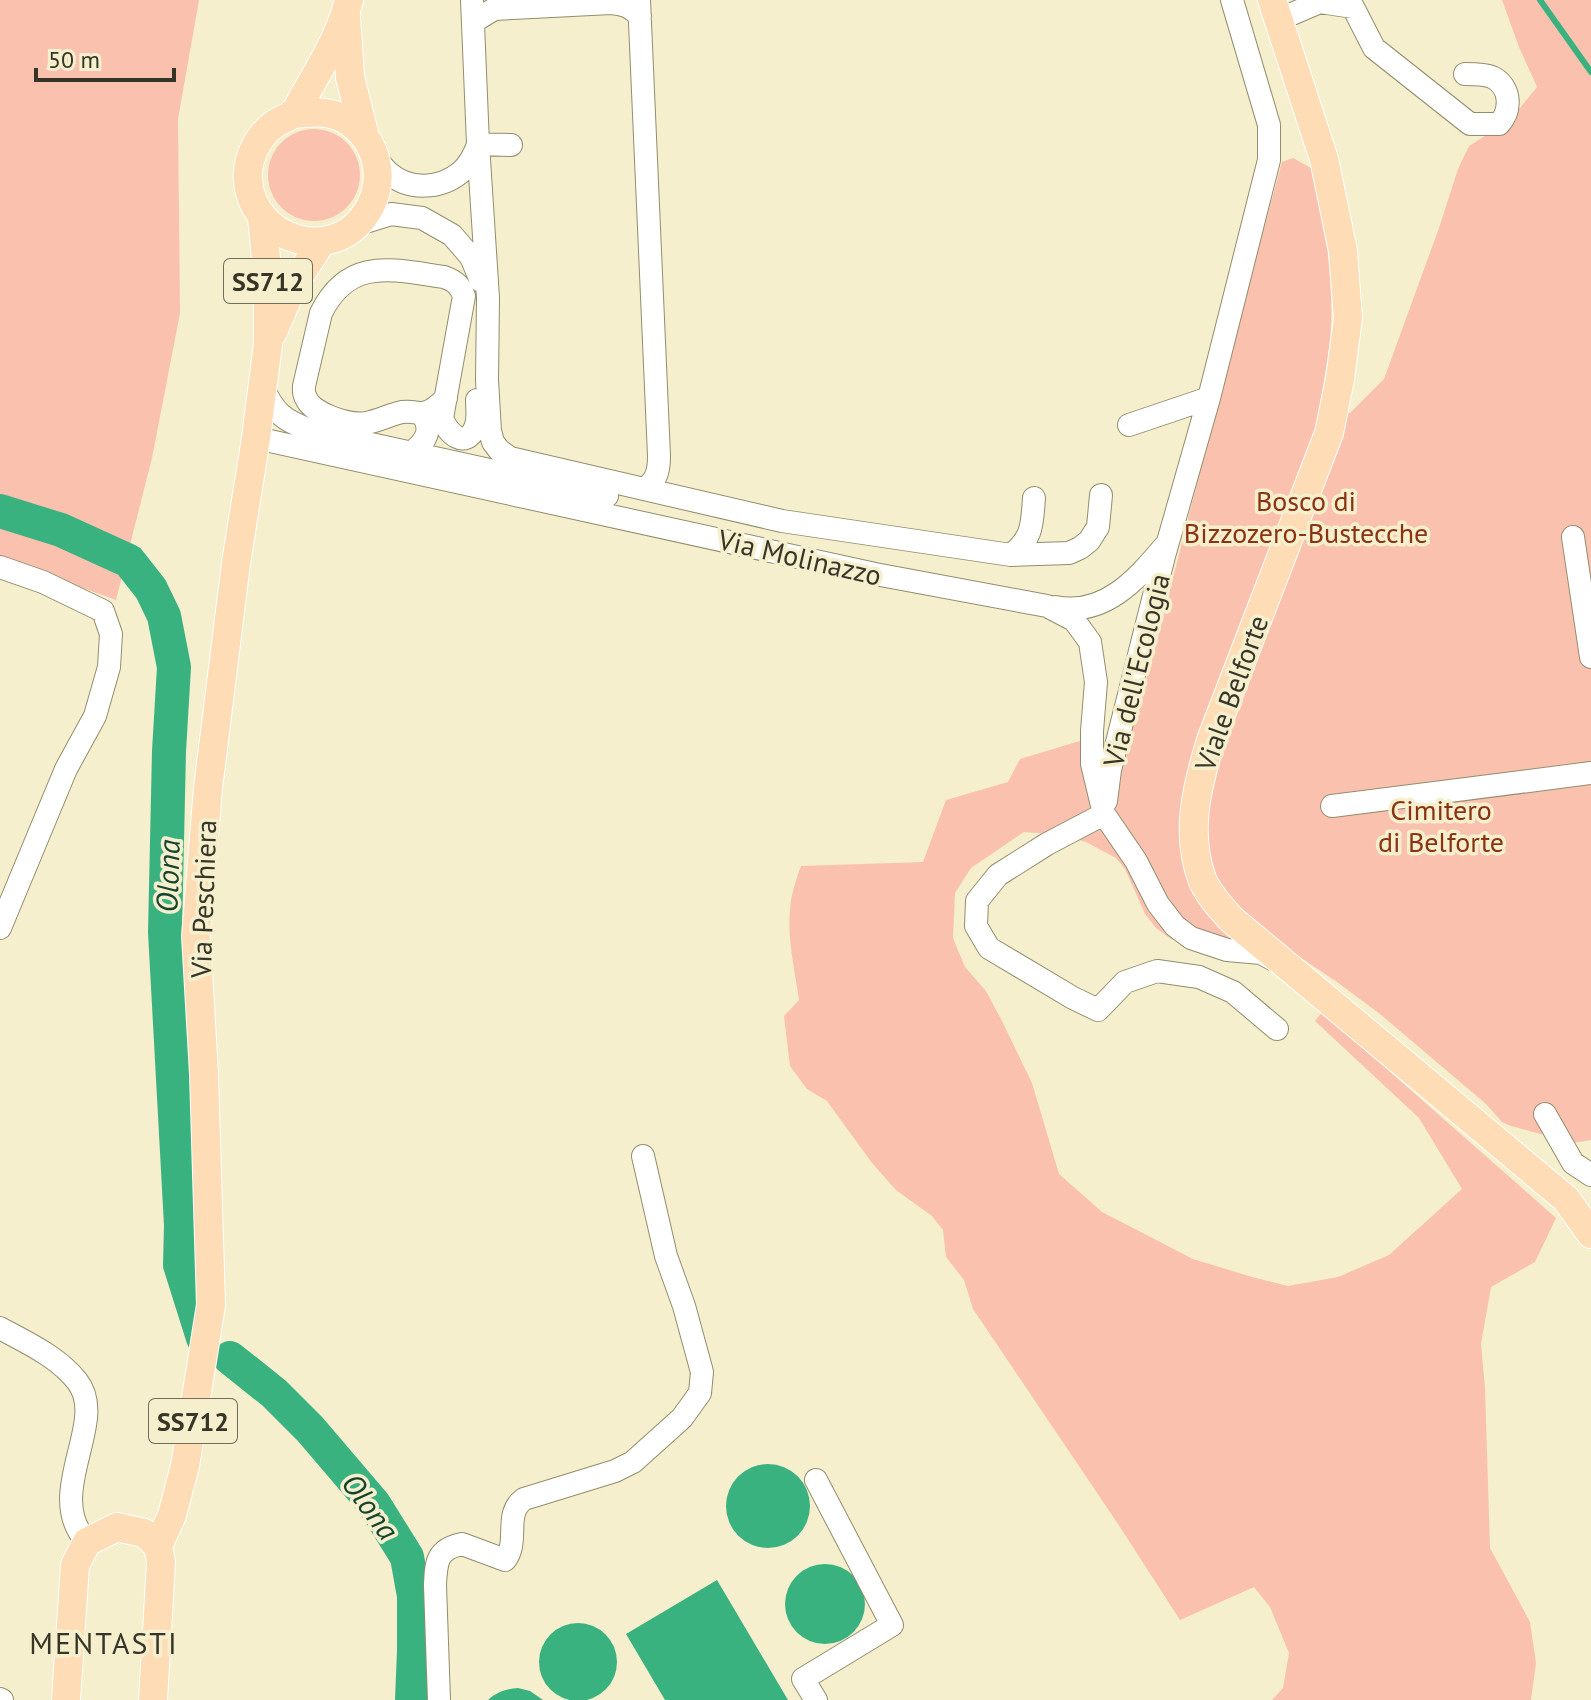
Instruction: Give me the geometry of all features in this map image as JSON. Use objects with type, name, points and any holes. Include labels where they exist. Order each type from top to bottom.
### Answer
[{"type":"main road","name":"Via Peschiera","points":[[153,1700],[161,1562],[158,1546],[172,1515],[185,1466],[211,1305],[196,936],[212,758],[236,563],[256,438],[267,396],[268,278],[262,217],[252,199],[248,178],[251,158],[260,139],[274,124],[293,114],[324,62],[347,6]]},
{"type":"main road","name":"Via Peschiera","points":[[347,6],[350,77],[379,182],[372,205],[359,224]]},
{"type":"main road","name":"Viale Belforte","points":[[1275,10],[1324,159],[1343,251],[1348,318],[1329,433],[1211,740],[1198,784],[1193,841],[1203,881],[1231,919],[1566,1199],[1591,1234]]},
{"type":"main road","points":[[293,114],[319,111],[345,119],[371,148]]},
{"type":"main road","points":[[262,217],[279,232],[300,241],[322,241],[342,236],[359,224]]},
{"type":"main road","name":"Via Peschiera","points":[[268,344],[293,286],[322,241]]},
{"type":"main road","points":[[66,1700],[75,1565],[87,1542],[117,1527],[144,1533],[158,1546]]},
{"type":"street","name":"Via dell'Ecologia","points":[[1104,814],[1110,770],[1269,160],[1269,125],[1232,0]]},
{"type":"street","points":[[1275,10],[1320,1],[1353,7],[1374,48],[1387,59],[1470,124],[1499,124],[1508,108],[1507,92],[1502,84],[1490,76],[1465,74]]},
{"type":"street","points":[[651,480],[659,456],[640,8],[611,3],[473,11],[488,298],[490,431],[499,450],[510,458],[651,480],[694,501],[816,527],[1011,555],[1069,553],[1080,548],[1098,527],[1101,495]]},
{"type":"street","points":[[371,148],[389,174],[400,181],[416,186],[433,186],[449,181],[463,171],[473,158],[478,144]]},
{"type":"street","points":[[478,144],[511,145]]},
{"type":"street","points":[[359,224],[391,214],[422,218],[452,235],[471,257],[488,298],[474,337],[478,415],[475,427],[464,438],[457,438]]},
{"type":"street","points":[[446,398],[430,411],[408,411],[356,424],[313,407],[305,398],[304,386],[321,313],[339,287],[373,269],[444,277],[460,287],[464,296],[446,398],[442,418],[450,434],[466,448],[485,463],[507,474]]},
{"type":"street","points":[[267,396],[279,414],[295,425],[312,431],[657,506],[694,501]]},
{"type":"street","name":"Via Molinazzo","points":[[267,396],[288,429],[305,445],[327,453]]},
{"type":"street","points":[[1129,425],[1209,398]]},
{"type":"street","points":[[411,453],[427,434],[427,420],[421,413]]},
{"type":"street","name":"Via Molinazzo","points":[[256,438],[875,574],[1047,606],[1074,620],[1090,642],[1096,682],[1092,764],[1104,814]]},
{"type":"street","points":[[1011,555],[1029,535],[1034,498]]},
{"type":"street","points":[[687,532],[694,501]]},
{"type":"street","points":[[1573,537],[1591,657]]},
{"type":"street","points":[[1047,606],[1084,608],[1107,601],[1149,565],[1168,542]]},
{"type":"street","points":[[0,567],[43,582],[103,611],[111,634],[109,667],[95,716],[66,769],[0,928]]},
{"type":"street","points":[[1332,806],[1591,773]]},
{"type":"street","points":[[1277,1029],[1233,992],[1199,977],[1157,971],[1125,982],[1098,1010],[989,948],[976,926],[977,901],[998,875],[1047,844],[1104,814],[1136,861],[1158,904],[1175,926],[1191,938],[1227,950],[1261,953],[1290,968]]},
{"type":"street","points":[[1545,1114],[1573,1163],[1591,1175]]},
{"type":"street","points":[[439,1700],[435,1585],[438,1557],[446,1549],[462,1544],[505,1560],[509,1555],[512,1516],[517,1504],[633,1462],[682,1418],[700,1393],[702,1372],[666,1256],[643,1156]]},
{"type":"street","points":[[0,1328],[56,1360],[79,1383],[87,1406],[72,1479],[71,1506],[80,1534],[87,1542]]},
{"type":"street","points":[[816,1480],[892,1625],[803,1679],[816,1700]]},
{"type":"green space","points":[[0,0],[199,0],[178,119],[180,313],[152,458],[116,600],[0,558]]},
{"type":"green space","points":[[1502,0],[1591,0],[1591,1140],[1574,1143],[1502,1122],[1486,1104],[1380,1014],[1289,950],[1188,944],[1171,939],[1156,928],[1145,914],[1125,869],[1116,858],[1086,842],[1062,835],[1024,832],[971,868],[955,893],[953,938],[965,967],[986,991],[1032,1083],[1059,1174],[1102,1212],[1193,1259],[1288,1286],[1338,1277],[1389,1255],[1462,1189],[1419,1118],[1315,1021],[1322,1012],[1556,1218],[1535,1262],[1491,1287],[1481,1344],[1490,1548],[1530,1622],[1536,1663],[1531,1700],[1272,1700],[1283,1688],[1289,1653],[1270,1607],[1254,1587],[1180,1620],[973,1309],[964,1280],[946,1257],[943,1230],[932,1216],[896,1190],[872,1163],[827,1101],[807,1089],[790,1066],[784,1016],[799,1000],[790,944],[791,904],[801,866],[923,862],[946,800],[1008,782],[1020,759],[1083,740],[1122,747],[1154,653],[1282,162],[1293,158],[1311,168],[1324,227],[1331,287],[1330,336],[1321,400],[1350,413],[1384,379],[1458,169],[1469,146],[1510,120],[1537,87]]},
{"type":"green space","points":[[314,129],[332,133],[346,143],[356,157],[360,175],[356,193],[346,207],[332,217],[314,221],[296,217],[282,207],[272,193],[268,175],[272,157],[282,143],[296,133]]},
{"type":"shaded area","points":[[768,1464],[784,1467],[798,1476],[807,1490],[810,1506],[807,1522],[798,1536],[784,1545],[768,1548],[752,1545],[738,1536],[729,1522],[726,1506],[729,1490],[738,1476],[752,1467]]},
{"type":"shaded area","points":[[817,1564],[833,1564],[854,1575],[865,1596],[865,1612],[854,1633],[833,1644],[817,1644],[803,1638],[791,1626],[785,1612],[785,1596],[791,1582],[803,1570]]},
{"type":"shaded area","points":[[717,1580],[788,1700],[665,1700],[626,1634]]},
{"type":"shaded area","points":[[578,1623],[593,1626],[605,1635],[614,1647],[617,1662],[614,1677],[605,1689],[593,1698],[578,1701],[563,1698],[551,1689],[542,1677],[539,1662],[542,1647],[551,1635],[563,1626]]},
{"type":"shaded area","points":[[518,1688],[530,1691],[543,1700],[488,1700],[502,1691]]},
{"type":"waterway","points":[[1540,0],[1591,72]]},
{"type":"waterway","name":"Olona","points":[[0,511],[61,530],[129,561],[151,589],[164,616],[174,667],[165,932],[181,1225],[180,1265],[203,1338]]},
{"type":"waterway","name":"Olona","points":[[230,1358],[274,1393],[310,1429],[374,1504],[407,1557],[414,1596],[412,1700]]},
{"type":"district","name":"MENTASTI","points":[[104,1642]]},
{"type":"park label","name":"Bosco di Bizzozero-Bustecche","points":[[1306,516]]},
{"type":"park label","name":"Cimitero di Belforte","points":[[1441,825]]}]
